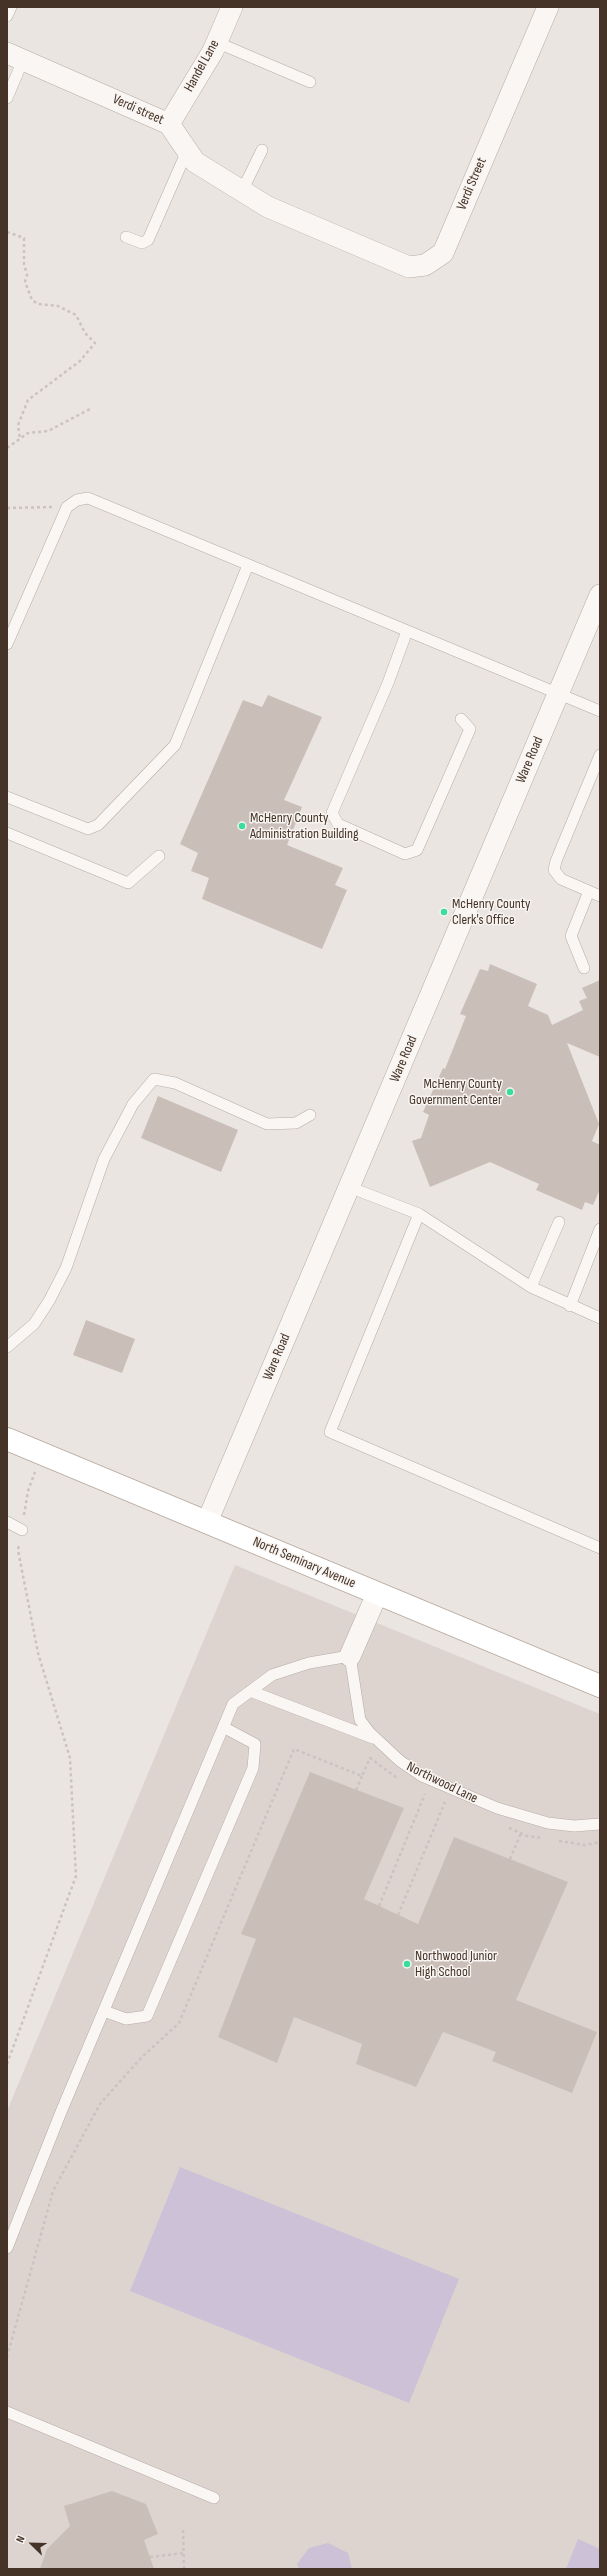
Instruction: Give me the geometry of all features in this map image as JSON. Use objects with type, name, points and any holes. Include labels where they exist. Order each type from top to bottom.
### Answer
[{"type":"main road","name":"North Seminary Avenue","points":[[7,1439],[600,1686]]},
{"type":"street","name":"Handel Lane","points":[[169,124],[216,42],[232,7]]},
{"type":"street","name":"Verdi Street","points":[[335,235],[409,267],[425,265],[443,253],[548,7]]},
{"type":"street","name":"Verdi street","points":[[15,56],[169,124],[194,162],[268,207],[335,235]]},
{"type":"street","name":"Ware Road","points":[[207,1522],[600,595]]},
{"type":"street","points":[[350,1656],[377,1594]]},
{"type":"lane","points":[[7,16],[11,7]]},
{"type":"lane","points":[[216,42],[310,82]]},
{"type":"lane","points":[[7,98],[15,56]]},
{"type":"lane","points":[[242,191],[262,150]]},
{"type":"lane","points":[[126,237],[142,243],[148,240],[187,151]]},
{"type":"lane","points":[[7,644],[67,508],[77,500],[88,498],[600,711]]},
{"type":"lane","points":[[7,797],[88,829],[98,826],[175,745],[248,565]]},
{"type":"lane","points":[[407,632],[388,683],[332,813],[338,824],[405,854],[417,850],[470,729],[461,719]]},
{"type":"lane","points":[[600,755],[554,866],[557,877],[600,896]]},
{"type":"lane","points":[[7,833],[128,883],[159,856]]},
{"type":"lane","points":[[584,968],[571,936],[589,891]]},
{"type":"lane","points":[[7,1347],[34,1324],[49,1301],[66,1268],[104,1159],[133,1104],[154,1079],[175,1083],[267,1124],[296,1123],[310,1115]]},
{"type":"lane","points":[[350,1187],[419,1214],[532,1287],[570,1306],[600,1318]]},
{"type":"lane","points":[[419,1214],[330,1432],[600,1548]]},
{"type":"lane","points":[[532,1287],[559,1222]]},
{"type":"lane","points":[[570,1306],[600,1229]]},
{"type":"lane","points":[[7,1522],[22,1530]]},
{"type":"lane","points":[[7,2248],[104,2011],[233,1704],[272,1675],[309,1663],[350,1656]]},
{"type":"lane","name":"Northwood Lane","points":[[350,1656],[360,1720],[376,1739],[400,1761],[422,1776],[497,1808],[548,1823],[574,1826],[600,1824]]},
{"type":"lane","points":[[250,1691],[376,1739]]},
{"type":"lane","points":[[104,2011],[126,2019],[147,2016],[253,1768],[255,1744],[223,1727]]},
{"type":"lane","points":[[7,2412],[214,2498]]},
{"type":"path","points":[[7,232],[24,238],[24,264],[27,275],[24,282],[32,300],[38,304],[58,306],[76,315],[85,333],[94,343],[80,362],[28,400],[18,425],[20,439]]},
{"type":"path","points":[[7,448],[28,433],[48,431],[92,408]]},
{"type":"path","points":[[7,508],[67,508]]},
{"type":"path","points":[[7,2064],[76,1876],[70,1758],[38,1653],[18,1550],[28,1491],[42,1454]]},
{"type":"path","points":[[7,2357],[53,2191],[100,2104],[141,2058],[180,2023],[294,1749],[362,1776]]},
{"type":"path","points":[[356,1790],[370,1758],[402,1781]]},
{"type":"path","points":[[420,1792],[432,1797]]},
{"type":"path","points":[[379,1906],[425,1794]]},
{"type":"path","points":[[439,1800],[452,1805]]},
{"type":"path","points":[[398,1915],[445,1802]]},
{"type":"path","points":[[507,1828],[521,1833],[549,1839]]},
{"type":"path","points":[[510,1859],[521,1833]]},
{"type":"path","points":[[556,1840],[584,1844],[600,1842]]},
{"type":"path","points":[[183,2530],[184,2569]]},
{"type":"path","points":[[150,2557],[184,2553]]},
{"type":"shaded area","points":[[235,1565],[600,1714],[600,2569],[7,2569],[7,2111]]},
{"type":"shaded area","points":[[180,2167],[459,2279],[409,2403],[130,2291]]},
{"type":"shaded area","points":[[578,2539],[600,2549],[600,2569],[566,2569]]},
{"type":"shaded area","points":[[328,2543],[348,2553],[352,2569],[299,2569],[297,2564],[309,2548]]},
{"type":"building","name":"McHenry County Administration Building","points":[[268,695],[322,717],[284,800],[302,807],[287,845],[343,868],[335,885],[347,890],[322,949],[202,899],[209,878],[191,871],[198,853],[180,844],[243,700],[262,707]]},
{"type":"building","name":"McHenry County Government Center","points":[[490,964],[537,984],[528,1006],[548,1015],[552,1025],[583,1010],[579,1001],[587,998],[582,988],[600,980],[600,1057],[567,1043],[599,1124],[592,1141],[600,1145],[600,1189],[593,1205],[585,1202],[582,1210],[536,1190],[539,1184],[490,1162],[430,1187],[412,1141],[421,1138],[429,1115],[423,1112],[443,1068],[445,1069],[466,1016],[460,1014],[480,969],[488,971]]},
{"type":"building","points":[[158,1096],[238,1130],[221,1172],[141,1138]]},
{"type":"building","points":[[86,1320],[135,1339],[122,1373],[73,1355]]},
{"type":"building","name":"Northwood Junior High School","points":[[310,1772],[404,1808],[364,1899],[418,1924],[454,1837],[568,1882],[516,2000],[597,2032],[572,2093],[492,2061],[496,2052],[443,2032],[416,2087],[356,2064],[362,2044],[294,2017],[277,2063],[218,2037],[256,1939],[241,1934]]},
{"type":"building","points":[[112,2491],[146,2504],[158,2534],[144,2540],[154,2569],[40,2569],[47,2549],[70,2526],[64,2506]]},
{"type":"place","name":"McHenry County Administration Building","points":[[242,826]]},
{"type":"place","name":"McHenry County Clerk's Office","points":[[444,912]]},
{"type":"place","name":"McHenry County Government Center","points":[[510,1092]]},
{"type":"place","name":"Northwood Junior High School","points":[[407,1964]]}]
